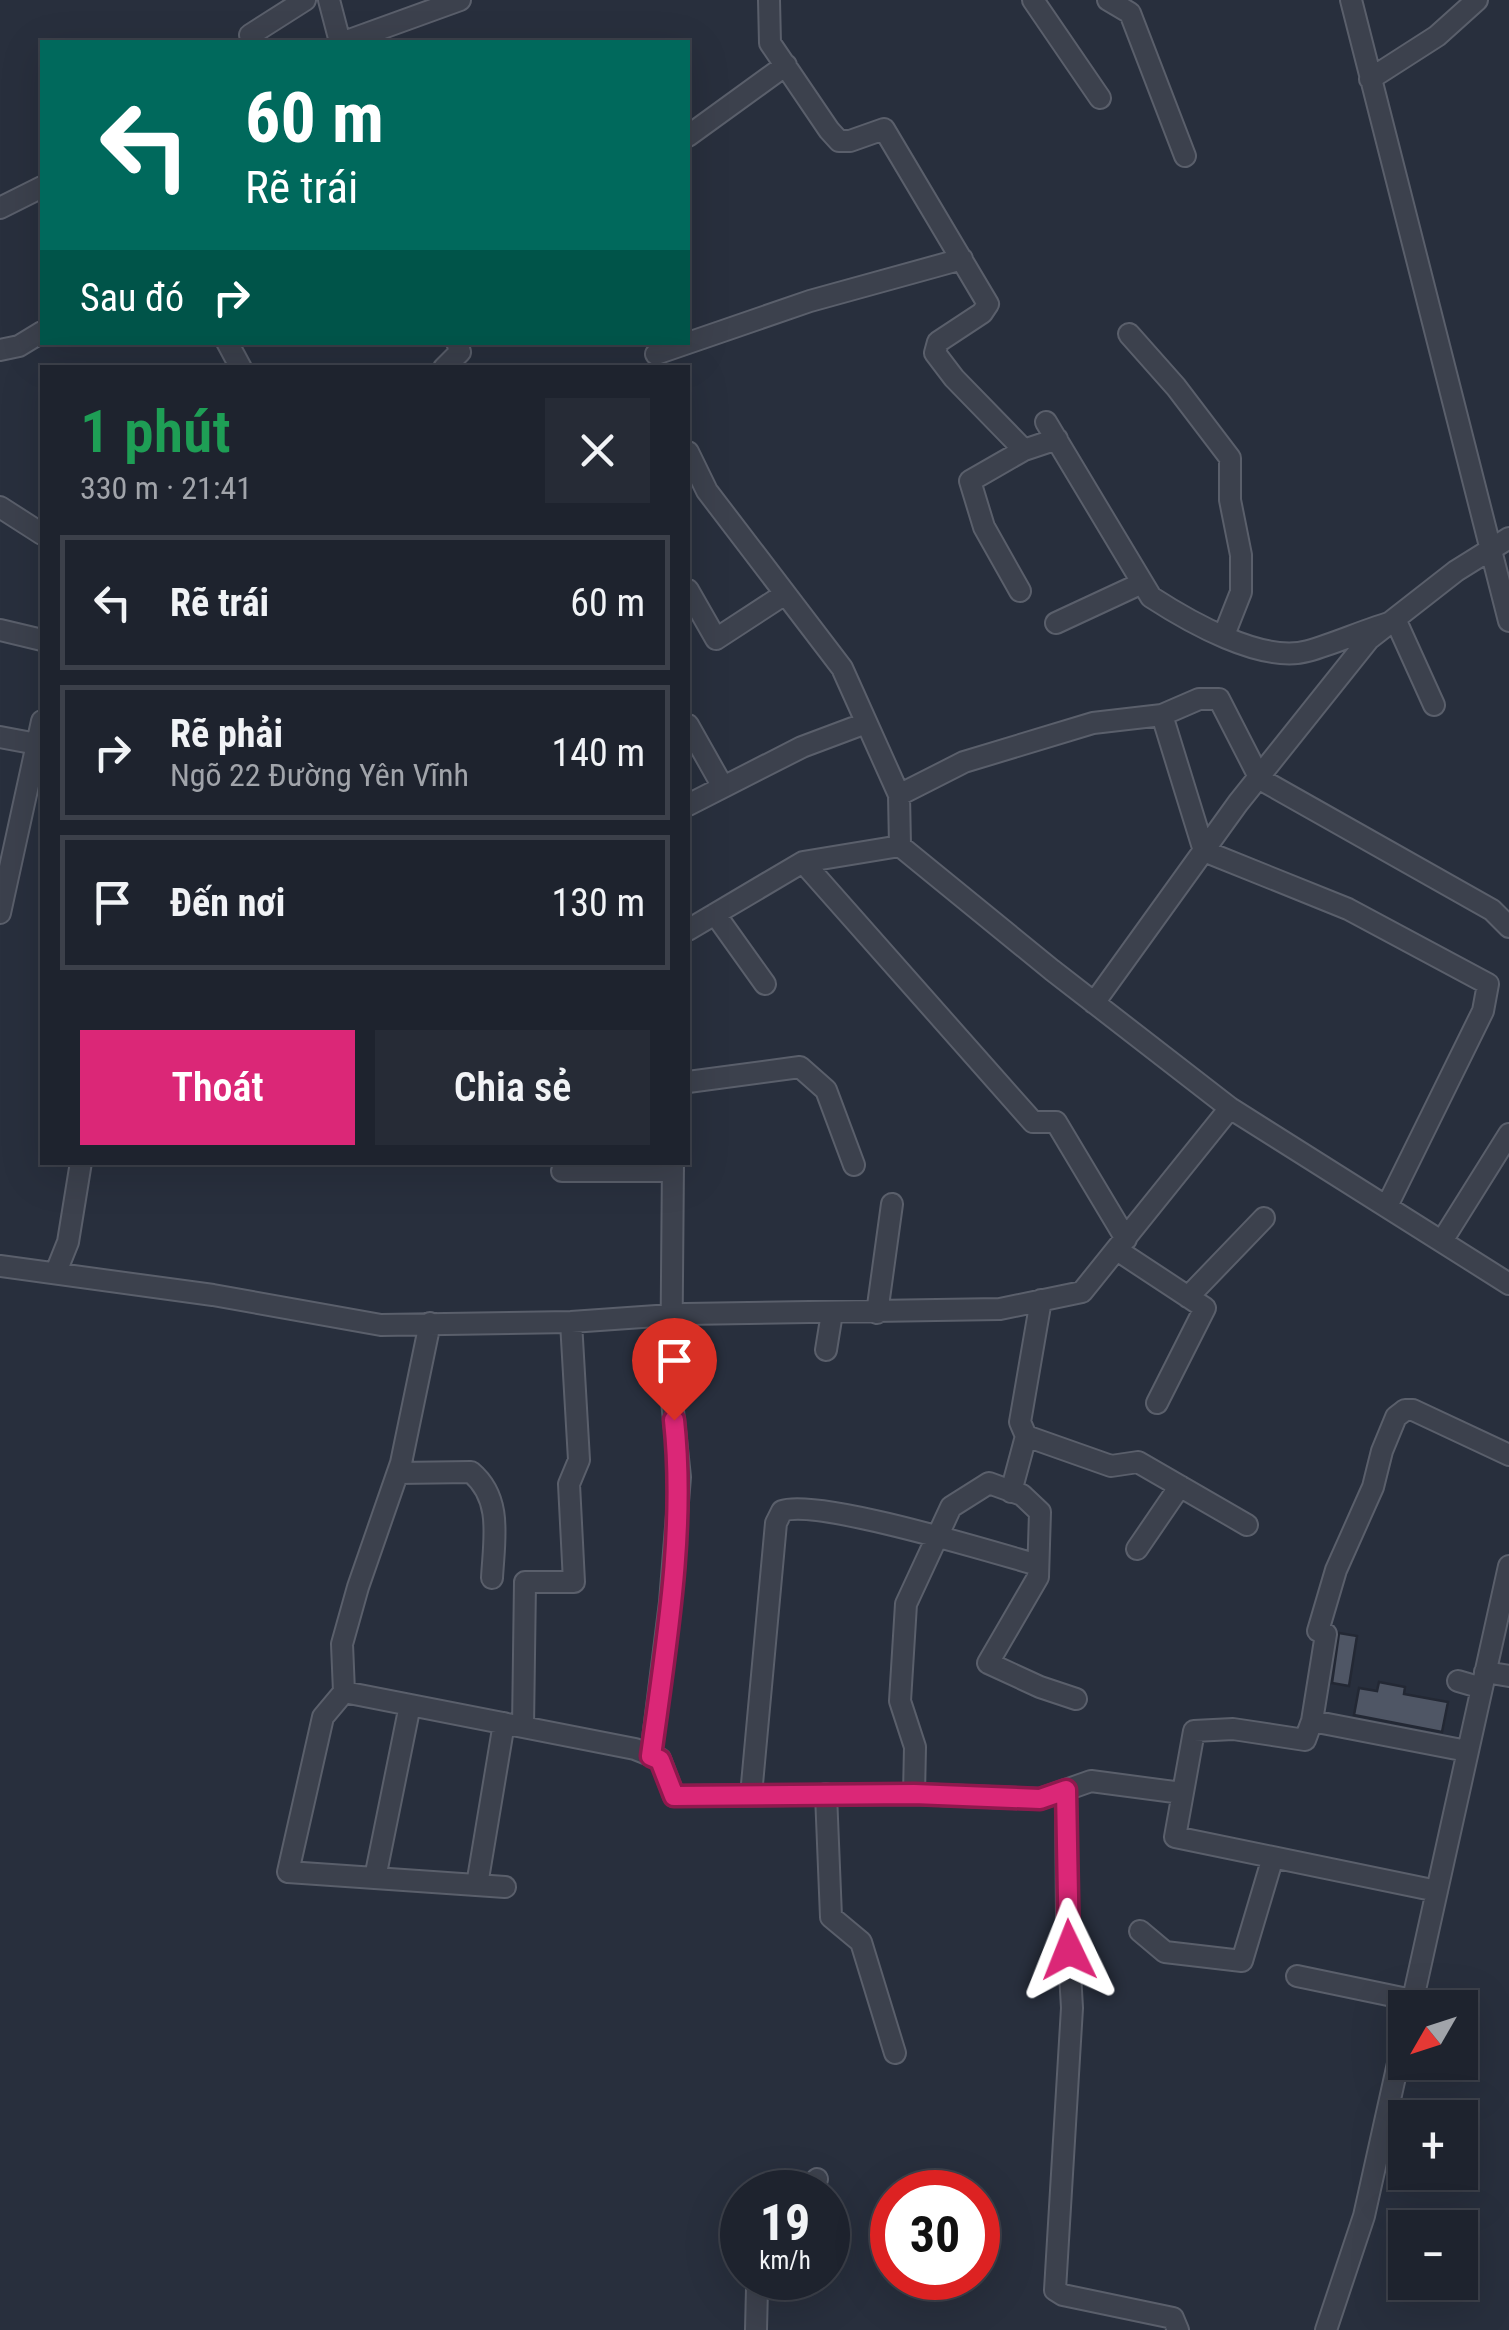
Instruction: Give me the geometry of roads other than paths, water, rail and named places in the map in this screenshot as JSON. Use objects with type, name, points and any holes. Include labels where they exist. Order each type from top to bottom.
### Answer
[{"type":"street","points":[[252,40],[250,36],[305,0]]},
{"type":"street","points":[[329,0],[341,40]]},
{"type":"street","points":[[348,40],[460,0]]},
{"type":"street","points":[[769,0],[770,42],[839,141],[884,129],[988,304],[938,342],[935,352],[954,378],[1024,450]]},
{"type":"street","points":[[1032,0],[1100,98]]},
{"type":"street","points":[[1108,0],[1130,12],[1185,156]]},
{"type":"street","points":[[1351,0],[1501,543],[1509,621]]},
{"type":"street","points":[[1370,79],[1437,36],[1477,0]]},
{"type":"street","points":[[690,135],[786,65]]},
{"type":"street","points":[[0,208],[40,187]]},
{"type":"street","points":[[690,343],[810,301],[962,260]]},
{"type":"street","points":[[0,350],[19,346],[40,333]]},
{"type":"street","points":[[1129,334],[1230,458],[1230,500],[1241,555],[1240,592],[1224,635]]},
{"type":"street","points":[[448,365],[460,352],[457,345]]},
{"type":"street","points":[[656,355],[685,345]]},
{"type":"street","points":[[1020,591],[984,527],[970,481],[1051,431],[1150,596],[1176,613],[1266,652],[1286,655],[1307,652],[1396,621]]},
{"type":"street","points":[[690,456],[707,491],[842,668],[899,795],[900,846]]},
{"type":"street","points":[[0,507],[40,533]]},
{"type":"street","points":[[1094,1003],[1204,851],[1369,639],[1456,571],[1501,543]]},
{"type":"street","points":[[1056,622],[1142,582]]},
{"type":"street","points":[[690,594],[716,639],[785,594]]},
{"type":"street","points":[[1396,621],[1434,705]]},
{"type":"street","points":[[0,630],[40,640]]},
{"type":"street","points":[[899,795],[964,762],[993,753],[1093,723],[1162,715],[1200,699],[1219,698],[1260,779],[1492,910],[1509,927]]},
{"type":"street","points":[[1162,715],[1204,851]]},
{"type":"street","points":[[690,804],[802,746],[866,722]]},
{"type":"street","points":[[690,729],[723,788]]},
{"type":"street","points":[[0,737],[40,746],[0,913]]},
{"type":"street","points":[[690,929],[803,862],[900,846],[1230,1108],[1509,1284]]},
{"type":"street","points":[[1204,851],[1348,910],[1488,984],[1483,1011],[1387,1206]]},
{"type":"street","points":[[803,862],[1034,1122],[1056,1122],[1121,1245],[1205,1308],[1157,1404]]},
{"type":"street","points":[[714,914],[765,984]]},
{"type":"street","points":[[690,1082],[800,1067],[826,1090],[854,1165]]},
{"type":"street","points":[[0,1266],[212,1295],[381,1326],[570,1322],[672,1314],[1000,1309],[1082,1292],[1230,1108]]},
{"type":"street","points":[[1442,1241],[1509,1134]]},
{"type":"street","points":[[56,1272],[68,1242],[81,1165]]},
{"type":"street","points":[[562,1171],[673,1167],[671,1392],[680,1477],[651,1756]]},
{"type":"street","points":[[877,1312],[892,1204]]},
{"type":"street","points":[[1188,1296],[1264,1218]]},
{"type":"street","points":[[1011,1492],[1026,1436],[1020,1422],[1041,1300]]},
{"type":"street","points":[[826,1350],[832,1313]]},
{"type":"street","points":[[478,1885],[514,1725],[525,1582],[574,1582],[569,1484],[578,1460],[570,1322]]},
{"type":"street","points":[[430,1324],[398,1474],[342,1644],[344,1692],[322,1717],[288,1872],[505,1887]]},
{"type":"street","points":[[1437,1891],[1176,1837],[1182,1793],[1194,1731],[1233,1729],[1305,1740],[1312,1721],[1326,1634],[1318,1630],[1336,1570],[1372,1488],[1396,1417],[1404,1410],[1413,1410],[1509,1455]]},
{"type":"street","points":[[1026,1436],[1110,1466],[1138,1462],[1247,1526]]},
{"type":"street","points":[[398,1474],[471,1472],[487,1486],[496,1523],[492,1578]]},
{"type":"street","points":[[914,1794],[915,1747],[900,1702],[906,1604],[951,1507],[988,1483],[1022,1496],[1040,1512],[1038,1577],[988,1663],[1076,1699]]},
{"type":"street","points":[[1137,1548],[1180,1486]]},
{"type":"street","points":[[751,1795],[776,1523],[782,1511],[799,1508],[842,1514],[1038,1564]]},
{"type":"street","points":[[1414,1990],[1509,1566]]},
{"type":"street","points":[[1458,1681],[1509,1676]]},
{"type":"street","points":[[344,1692],[636,1749],[660,1760],[674,1796],[914,1794],[1040,1799],[1091,1781],[1182,1793]]},
{"type":"street","points":[[376,1878],[410,1705]]},
{"type":"street","points":[[1312,1721],[1468,1751]]},
{"type":"street","points":[[1066,1790],[1072,2008],[1055,2290],[1063,2295],[1173,2318],[1178,2330]]},
{"type":"street","points":[[826,1794],[831,1916],[860,1942],[895,2052]]},
{"type":"street","points":[[1140,1931],[1165,1952],[1242,1960],[1273,1857]]},
{"type":"street","points":[[1297,1976],[1388,1998]]},
{"type":"street","points":[[1326,2330],[1364,2216],[1394,2080]]},
{"type":"street","points":[[756,2330],[757,2300]]}]
